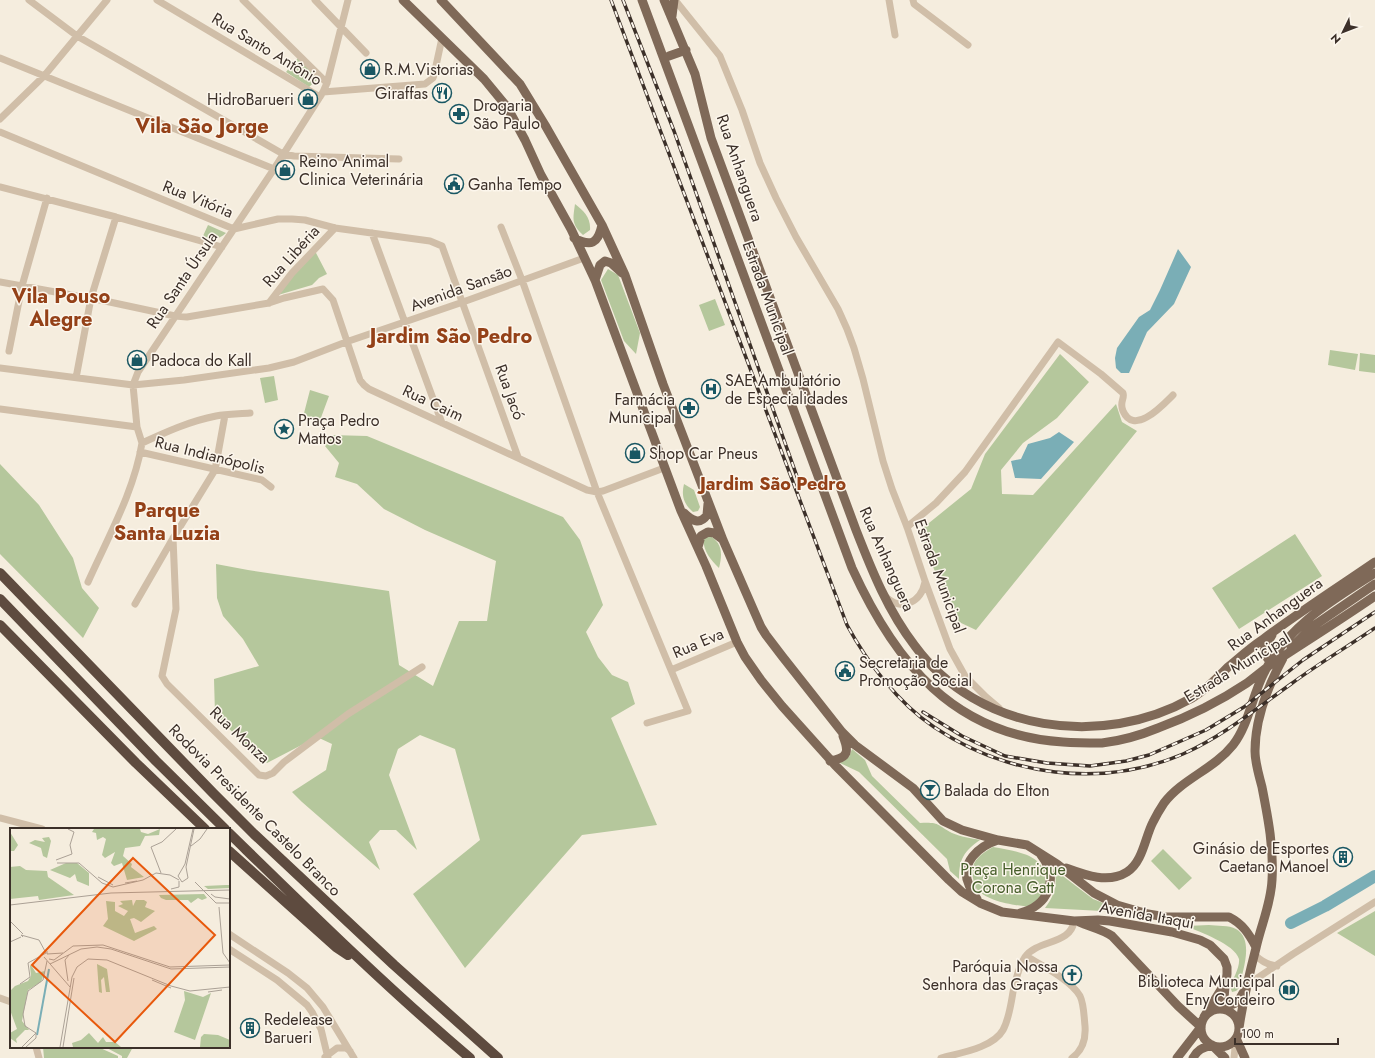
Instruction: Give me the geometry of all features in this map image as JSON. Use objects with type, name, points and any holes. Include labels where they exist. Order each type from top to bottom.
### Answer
[{"type":"highway","name":"Rodovia Presidente Castelo Branco","points":[[0,573],[254,834],[384,955],[498,1058]]},
{"type":"highway","points":[[0,600],[224,828]]},
{"type":"highway","points":[[0,625],[136,763],[204,828]]},
{"type":"highway","name":"Rodovia Presidente Castelo Branco","points":[[230,834],[383,982],[470,1058]]},
{"type":"highway","points":[[230,852],[336,947],[383,982]]},
{"type":"main road","points":[[403,0],[484,79],[507,107],[525,140],[541,175],[595,280],[681,511],[698,547],[737,642],[745,657],[761,680],[830,760],[962,892],[980,903],[1002,912],[1017,914],[1038,906],[1046,897],[1050,880],[1046,863],[1038,852]]},
{"type":"main road","points":[[441,0],[520,84],[545,124],[602,225],[625,275],[663,384],[723,540],[766,635],[842,732],[855,745],[913,788],[943,821],[962,830],[1027,846],[1057,864],[1094,893],[1117,905],[1148,914],[1166,917],[1229,917],[1237,921],[1246,929],[1255,951]]},
{"type":"main road","name":"Estrada Municipal","points":[[642,0],[852,568],[880,622],[910,666],[928,685],[959,709],[1013,734],[1034,739],[1056,741],[1104,742],[1158,729],[1221,698],[1246,683],[1375,596]]},
{"type":"main road","name":"Rua Anhanguera","points":[[664,0],[686,50],[700,93],[711,138],[856,530],[882,594],[915,647],[949,683],[975,700],[1021,718],[1062,726],[1094,726],[1135,720],[1168,709],[1192,698],[1211,684],[1228,667],[1261,640],[1375,562]]},
{"type":"main road","points":[[672,18],[674,0]]},
{"type":"main road","points":[[651,21],[659,31],[669,56],[695,129],[697,147]]},
{"type":"main road","points":[[669,56],[686,50]]},
{"type":"main road","points":[[574,238],[586,243],[594,242],[600,236],[602,225]]},
{"type":"main road","points":[[595,280],[600,265],[605,261],[616,266],[625,275]]},
{"type":"main road","points":[[681,511],[690,519],[696,521],[702,520],[707,515],[708,501]]},
{"type":"main road","points":[[698,547],[701,536],[708,532],[714,533],[723,540]]},
{"type":"main road","points":[[1057,864],[1097,878],[1108,878],[1121,875],[1129,871],[1135,864],[1143,849],[1152,822],[1164,803],[1176,790],[1221,758],[1237,739],[1243,729],[1264,673],[1273,656],[1284,642],[1307,618],[1375,573]]},
{"type":"main road","points":[[1193,1058],[1195,1054],[1203,1047],[1212,1045],[1217,1047],[1228,1045],[1236,1038],[1246,988],[1269,901],[1272,882],[1273,852],[1255,752],[1257,732],[1265,696],[1283,659],[1294,644],[1312,627],[1375,584]]},
{"type":"main road","points":[[1277,629],[1267,642],[1264,654],[1268,659],[1278,660]]},
{"type":"main road","points":[[830,760],[839,758],[846,754],[847,747],[842,732]]},
{"type":"main road","points":[[980,903],[970,889],[967,880],[968,866],[976,852],[998,840]]},
{"type":"main road","name":"Avenida Itaqui","points":[[1017,914],[1076,921],[1110,921],[1172,932],[1200,940],[1210,945],[1224,959],[1227,967],[1224,1001],[1228,1004],[1234,1004],[1246,988]]},
{"type":"main road","points":[[1076,921],[1089,927],[1104,931],[1112,936],[1178,1006],[1201,1028],[1204,1038],[1225,1058]]},
{"type":"main road","points":[[1177,1058],[1201,1028],[1204,1017],[1226,982]]},
{"type":"main road","points":[[1204,1017],[1212,1010],[1223,1009],[1233,1014],[1239,1028]]},
{"type":"main road","points":[[1236,1038],[1245,1058]]},
{"type":"street","points":[[29,0],[77,36],[284,154],[294,156],[399,159]]},
{"type":"street","points":[[0,119],[44,76],[106,0]]},
{"type":"street","name":"Rua Santo Antônio","points":[[158,0],[322,94],[425,84],[434,75],[442,38]]},
{"type":"street","points":[[243,0],[327,83]]},
{"type":"street","points":[[315,0],[366,53]]},
{"type":"street","name":"Rua Santa Úrsula","points":[[133,385],[138,372],[284,154],[322,94],[327,83],[348,0]]},
{"type":"street","name":"Estrada Municipal","points":[[674,0],[720,56],[742,110],[760,163],[776,198],[796,237],[838,309],[844,323],[854,348],[883,461],[892,489],[950,649],[960,669],[971,683],[986,697],[1006,712]]},
{"type":"street","points":[[889,0],[895,35]]},
{"type":"street","points":[[906,0],[913,2],[968,45]]},
{"type":"street","points":[[0,58],[274,169]]},
{"type":"street","name":"Rua Vitória","points":[[0,132],[234,229],[278,219],[305,220],[335,228],[430,241],[442,246]]},
{"type":"street","points":[[0,187],[47,198],[222,247]]},
{"type":"street","points":[[9,351],[22,286],[47,198]]},
{"type":"street","points":[[76,378],[91,298],[116,217]]},
{"type":"street","points":[[501,226],[522,280],[597,492],[688,711],[647,723]]},
{"type":"street","name":"Rua Libéria","points":[[269,303],[292,273],[335,228]]},
{"type":"street","points":[[372,233],[442,423]]},
{"type":"street","name":"Rua Jacó","points":[[442,246],[518,457]]},
{"type":"street","name":"Avenida Sansão","points":[[0,368],[133,385],[184,380],[270,368],[294,362],[346,342],[405,323],[584,258]]},
{"type":"street","points":[[0,282],[91,298],[175,316],[195,316],[269,303]]},
{"type":"street","name":"Rua Caim","points":[[269,303],[312,290],[323,289],[333,300],[360,380],[369,389],[587,490],[597,492]]},
{"type":"street","points":[[907,527],[936,503],[964,472],[1058,342],[1101,374],[1123,393],[1124,396],[1121,404],[1122,410],[1128,419],[1133,420],[1146,418],[1173,395]]},
{"type":"street","name":"Rua Indianópolis","points":[[133,385],[137,426],[142,443]]},
{"type":"street","points":[[0,409],[137,426]]},
{"type":"street","points":[[88,582],[129,491],[139,462],[142,443],[184,425],[200,420],[225,415],[250,413]]},
{"type":"street","points":[[135,604],[173,538],[215,470],[225,415]]},
{"type":"street","name":"Rua Indianópolis","points":[[140,452],[262,480],[271,487]]},
{"type":"street","points":[[597,492],[664,468]]},
{"type":"street","name":"Rua Monza","points":[[173,538],[176,609],[162,676],[167,684],[259,775],[266,776],[273,773],[284,762],[348,714],[422,667]]},
{"type":"street","points":[[882,594],[896,603],[908,603],[921,594],[925,581]]},
{"type":"street","name":"Rua Eva","points":[[671,670],[737,642]]},
{"type":"street","points":[[0,818],[38,828]]},
{"type":"street","points":[[1246,988],[1292,954],[1375,902]]},
{"type":"street","points":[[941,1058],[984,1046],[999,1036],[1005,1027],[1020,966],[1026,956],[1038,947],[1067,935],[1072,930],[1076,921]]},
{"type":"street","points":[[230,935],[288,973],[307,988],[323,1007],[354,1058]]},
{"type":"street","points":[[230,950],[277,980],[302,1000],[312,1012],[318,1024],[327,1057],[337,1048],[346,1048],[350,1051]]},
{"type":"street","points":[[1255,951],[1263,962],[1276,966]]},
{"type":"street","points":[[1026,956],[1065,981],[1080,996],[1085,1038],[1078,1054],[1072,1058]]},
{"type":"street","points":[[0,998],[10,1002]]},
{"type":"street","points":[[1234,1058],[1236,1038]]},
{"type":"street","points":[[36,1048],[39,1058]]},
{"type":"green space","points":[[298,58],[319,78],[309,87],[286,72]]},
{"type":"green space","points":[[575,204],[588,218],[590,230],[583,235],[576,228],[574,221]]},
{"type":"green space","points":[[208,225],[226,233],[215,239],[203,236]]},
{"type":"green space","points":[[315,251],[327,274],[319,278],[312,285],[278,295],[295,273]]},
{"type":"green space","points":[[608,269],[618,275],[640,333],[636,354],[624,341],[601,280]]},
{"type":"green space","points":[[715,299],[725,325],[709,331],[699,305]]},
{"type":"green space","points":[[1330,350],[1358,354],[1355,370],[1328,365]]},
{"type":"green space","points":[[1360,353],[1375,355],[1375,373],[1359,371]]},
{"type":"green space","points":[[1060,354],[1089,382],[1057,418],[1023,443],[1001,470],[1002,494],[1033,495],[1116,404],[1122,422],[1137,431],[976,630],[959,622],[924,548],[924,527],[971,489],[985,454]]},
{"type":"green space","points":[[274,376],[278,400],[265,403],[260,378]]},
{"type":"green space","points":[[310,390],[329,396],[319,423],[303,417]]},
{"type":"green space","points":[[331,435],[367,436],[563,517],[580,540],[603,605],[586,632],[598,657],[612,675],[628,682],[635,704],[611,718],[657,825],[582,835],[465,968],[413,894],[480,840],[455,749],[420,735],[398,749],[389,775],[417,850],[396,830],[380,830],[369,842],[380,870],[292,792],[326,770],[332,744],[317,737],[267,763],[240,740],[215,714],[214,679],[259,666],[243,639],[223,616],[217,598],[216,564],[389,591],[399,665],[433,686],[459,621],[487,621],[496,561],[425,530],[384,509],[357,484],[335,477],[339,463],[325,446]]},
{"type":"green space","points":[[0,464],[39,505],[73,558],[82,588],[99,608],[83,638],[0,554]]},
{"type":"green space","points":[[684,484],[694,490],[700,507],[698,511],[693,512],[685,503],[683,496]]},
{"type":"green space","points":[[707,534],[716,540],[720,548],[721,557],[719,568],[706,552],[703,539]]},
{"type":"green space","points":[[1295,534],[1322,576],[1239,629],[1212,588]]},
{"type":"green space","points":[[852,749],[865,760],[872,776],[920,823],[935,824],[952,833],[980,840],[966,852],[961,861],[959,879],[950,871],[947,859],[859,772],[840,763],[849,757]]},
{"type":"green space","name":"Praça Henrique Corona Gatt","points":[[993,847],[1030,856],[1040,864],[1046,875],[1046,887],[1044,893],[1030,907],[1001,902],[986,896],[975,887],[972,872],[974,863],[980,856]]},
{"type":"green space","points":[[1163,849],[1192,878],[1179,890],[1151,861]]},
{"type":"green space","points":[[1055,870],[1093,899],[1121,910],[1121,912],[1045,908],[1051,899],[1054,890],[1056,881]]},
{"type":"green space","points":[[1375,911],[1375,956],[1337,933]]},
{"type":"green space","points":[[1186,926],[1226,926],[1236,929],[1242,934],[1245,941],[1246,957],[1239,988],[1236,991],[1232,992],[1230,986],[1238,966],[1239,959],[1236,954],[1231,948],[1216,939]]},
{"type":"green space","points":[[43,1048],[100,1048],[118,1056],[118,1058],[44,1058]]},
{"type":"green space","points":[[107,1048],[132,1048],[127,1058],[122,1058],[122,1056]]},
{"type":"water","points":[[1178,249],[1191,267],[1174,304],[1147,332],[1129,373],[1121,373],[1116,368],[1115,358],[1117,348],[1139,317],[1150,310]]},
{"type":"water","points":[[1059,432],[1074,442],[1041,479],[1015,478],[1011,461],[1021,459],[1028,444],[1050,438]]},
{"type":"waterway","points":[[1291,923],[1325,906],[1375,876]]},
{"type":"railway","points":[[611,0],[847,625],[864,653],[884,681],[921,717],[934,727],[962,744],[992,757],[1023,766],[1055,772],[1087,774],[1120,771],[1152,765],[1183,754],[1212,739],[1239,722],[1312,669],[1375,628]]},
{"type":"railway","points":[[623,0],[674,131],[800,485]]},
{"type":"railway","points":[[923,712],[962,736],[1005,756],[1047,763],[1090,766],[1126,761],[1149,755],[1206,730],[1244,707],[1303,660],[1375,612]]},
{"type":"place","name":"R.M.Vistorias","points":[[370,69]]},
{"type":"place","name":"Giraffas","points":[[442,93]]},
{"type":"place","name":"HidroBarueri","points":[[308,99]]},
{"type":"place","name":"Drogaria São Paulo","points":[[459,114]]},
{"type":"place","name":"Reino Animal Clinica Veterinária","points":[[285,170]]},
{"type":"place","name":"Ganha Tempo","points":[[454,184]]},
{"type":"place","name":"Padoca do Kall","points":[[137,360]]},
{"type":"place","name":"SAE Ambulatório de Especialidades","points":[[711,389]]},
{"type":"place","name":"Farmácia Municipal","points":[[689,408]]},
{"type":"place","name":"Praça Pedro Mattos","points":[[284,429]]},
{"type":"place","name":"Shop Car Pneus","points":[[635,453]]},
{"type":"place","name":"Secretaria de Promoção Social","points":[[845,671]]},
{"type":"place","name":"Balada do Elton","points":[[930,790]]},
{"type":"place","name":"Ginásio de Esportes Caetano Manoel","points":[[1343,857]]},
{"type":"place","name":"Paróquia Nossa Senhora das Graças","points":[[1072,975]]},
{"type":"place","name":"Biblioteca Municipal Eny Cordeiro","points":[[1289,990]]},
{"type":"place","name":"Redelease Barueri","points":[[250,1028]]},
{"type":"district","name":"Vila São Jorge","points":[[202,126]]},
{"type":"district","name":"Vila Pouso Alegre","points":[[61,308]]},
{"type":"district","name":"Jardim São Pedro","points":[[451,336]]},
{"type":"district","name":"Jardim São Pedro","points":[[773,484]]},
{"type":"district","name":"Parque Santa Luzia","points":[[167,522]]}]
